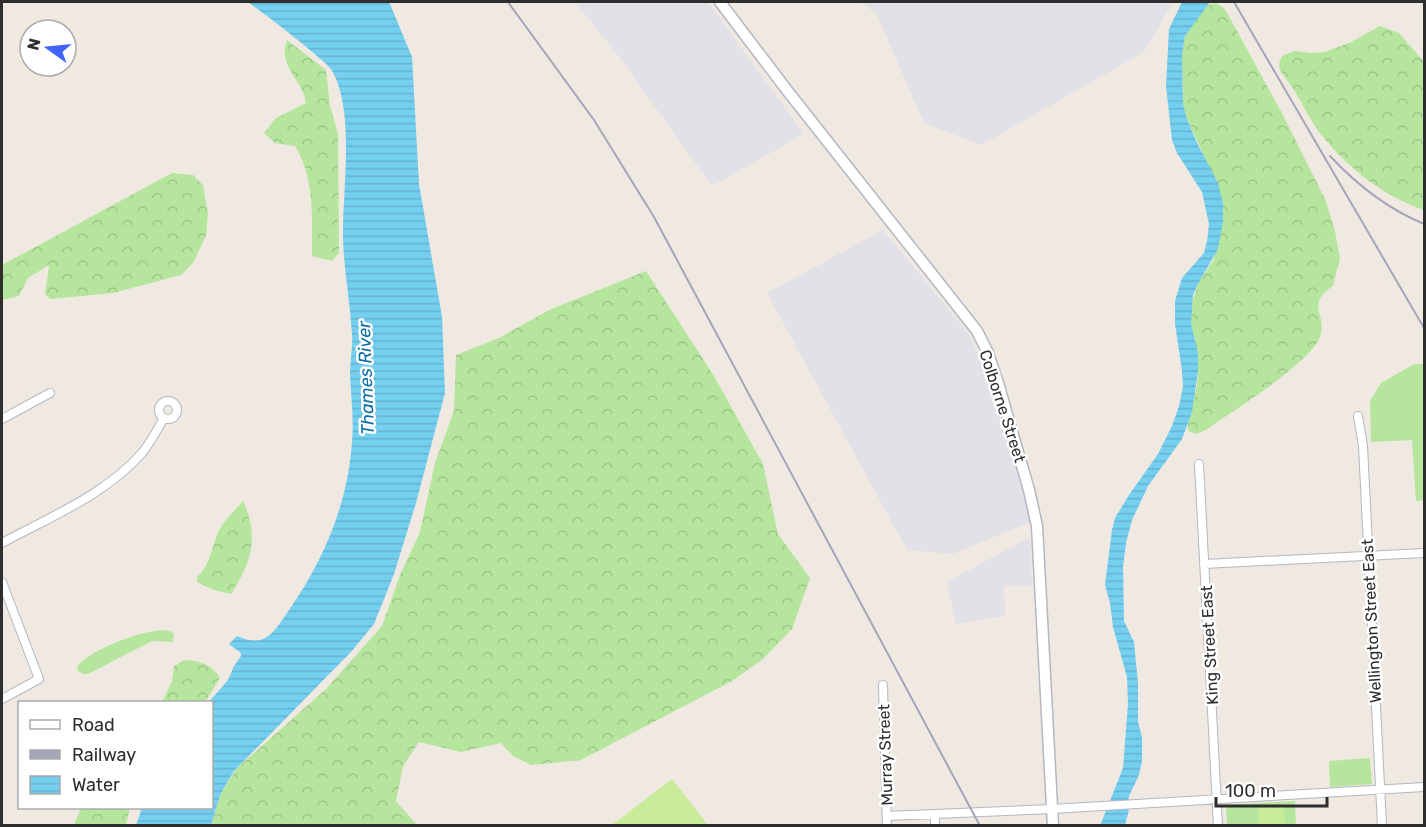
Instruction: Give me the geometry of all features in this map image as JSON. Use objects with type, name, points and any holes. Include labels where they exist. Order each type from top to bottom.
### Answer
[{"type":"street","name":"Colborne Street","points":[[720,2],[977,331],[988,352],[1026,479],[1037,526],[1053,825]]},
{"type":"street","points":[[2,418],[50,393]]},
{"type":"street","name":"Wellington Street East","points":[[1358,417],[1363,446],[1382,825]]},
{"type":"street","points":[[2,543],[114,480],[147,446],[164,418]]},
{"type":"street","name":"King Street East","points":[[1199,464],[1218,825]]},
{"type":"street","points":[[1204,564],[1368,554],[1425,553]]},
{"type":"street","points":[[2,582],[39,679],[2,699]]},
{"type":"street","name":"Murray Street","points":[[882,685],[887,825]]},
{"type":"street","points":[[887,816],[1052,809],[1425,787]]},
{"type":"street","points":[[935,814],[935,825]]},
{"type":"shaded area","points":[[575,2],[708,2],[804,134],[712,186],[619,57]]},
{"type":"shaded area","points":[[861,2],[1173,2],[1144,52],[981,145],[924,123],[877,15]]},
{"type":"shaded area","points":[[883,230],[969,334],[1001,408],[1031,522],[953,554],[907,550],[767,293]]},
{"type":"shaded area","points":[[1030,537],[1032,586],[1004,586],[1005,616],[956,624],[947,582]]},
{"type":"green space","points":[[1216,3],[1225,9],[1283,115],[1325,199],[1335,231],[1340,258],[1333,286],[1324,293],[1318,305],[1322,331],[1312,350],[1269,387],[1207,429],[1195,433],[1188,430],[1198,371],[1198,353],[1191,323],[1191,307],[1198,284],[1214,259],[1204,156],[1183,105],[1182,56],[1185,36],[1195,20],[1208,5]]},
{"type":"green space","points":[[1380,26],[1399,33],[1424,62],[1424,210],[1383,190],[1334,150],[1311,120],[1281,73],[1279,65],[1282,56],[1295,51],[1325,52],[1351,42]]},
{"type":"green space","points":[[287,40],[326,70],[330,106],[338,134],[339,253],[332,261],[312,256],[312,213],[309,185],[306,171],[295,146],[275,143],[264,133],[276,118],[306,103],[285,58]]},
{"type":"green space","points":[[172,173],[193,175],[203,185],[208,214],[206,236],[193,263],[181,275],[113,293],[51,299],[45,295],[49,265],[28,278],[19,296],[2,300],[2,265]]},
{"type":"green space","points":[[646,271],[714,376],[763,464],[778,534],[810,578],[792,629],[763,659],[732,681],[581,760],[531,765],[513,756],[501,743],[461,752],[419,742],[403,766],[396,801],[417,825],[211,826],[221,793],[237,768],[326,689],[382,626],[400,575],[420,532],[435,463],[454,411],[456,355],[499,338],[549,310]]},
{"type":"green space","points":[[1414,364],[1424,364],[1424,500],[1416,501],[1412,440],[1371,442],[1370,401],[1381,383]]},
{"type":"green space","points":[[243,501],[251,527],[251,549],[244,571],[231,594],[214,590],[197,582],[197,577],[207,563],[222,526]]},
{"type":"green space","points":[[162,630],[174,634],[173,642],[152,641],[88,674],[78,671],[77,666],[105,647],[152,631]]},
{"type":"green space","points":[[184,660],[196,661],[213,669],[220,678],[206,701],[162,701],[172,681],[174,666]]},
{"type":"green space","points":[[1370,758],[1372,784],[1330,787],[1329,761]]},
{"type":"green space","points":[[672,779],[708,825],[612,825]]},
{"type":"green space","points":[[1295,801],[1296,825],[1227,825],[1226,805]]},
{"type":"green space","points":[[1284,807],[1285,823],[1258,825],[1258,808]]},
{"type":"green space","points":[[81,809],[130,809],[126,825],[74,825]]},
{"type":"water","name":"Thames River","points":[[247,2],[387,2],[390,4],[412,57],[419,184],[442,317],[445,393],[416,503],[394,574],[374,624],[351,652],[234,771],[221,793],[211,825],[136,825],[142,809],[213,809],[213,701],[210,701],[228,680],[241,656],[241,653],[229,644],[237,636],[255,641],[262,639],[274,631],[284,618],[302,591],[323,551],[340,509],[350,465],[353,434],[350,374],[352,339],[343,239],[346,128],[343,106],[339,86],[331,69]]},
{"type":"water","points":[[1182,2],[1210,2],[1185,36],[1182,56],[1183,104],[1197,143],[1218,183],[1223,203],[1223,222],[1218,249],[1193,295],[1191,323],[1198,353],[1198,371],[1192,412],[1182,439],[1148,486],[1132,520],[1126,543],[1123,567],[1124,621],[1134,642],[1142,761],[1139,775],[1129,796],[1127,808],[1129,810],[1125,825],[1100,826],[1123,768],[1128,704],[1127,677],[1113,627],[1105,585],[1112,530],[1115,518],[1158,454],[1179,406],[1183,387],[1175,324],[1175,301],[1182,278],[1204,253],[1209,224],[1202,192],[1177,153],[1172,140],[1166,86],[1169,29]]},
{"type":"railway","points":[[508,2],[594,120],[654,217],[980,826]]},
{"type":"railway","points":[[1234,2],[1424,328]]},
{"type":"railway","points":[[1330,156],[1374,195],[1424,224]]}]
